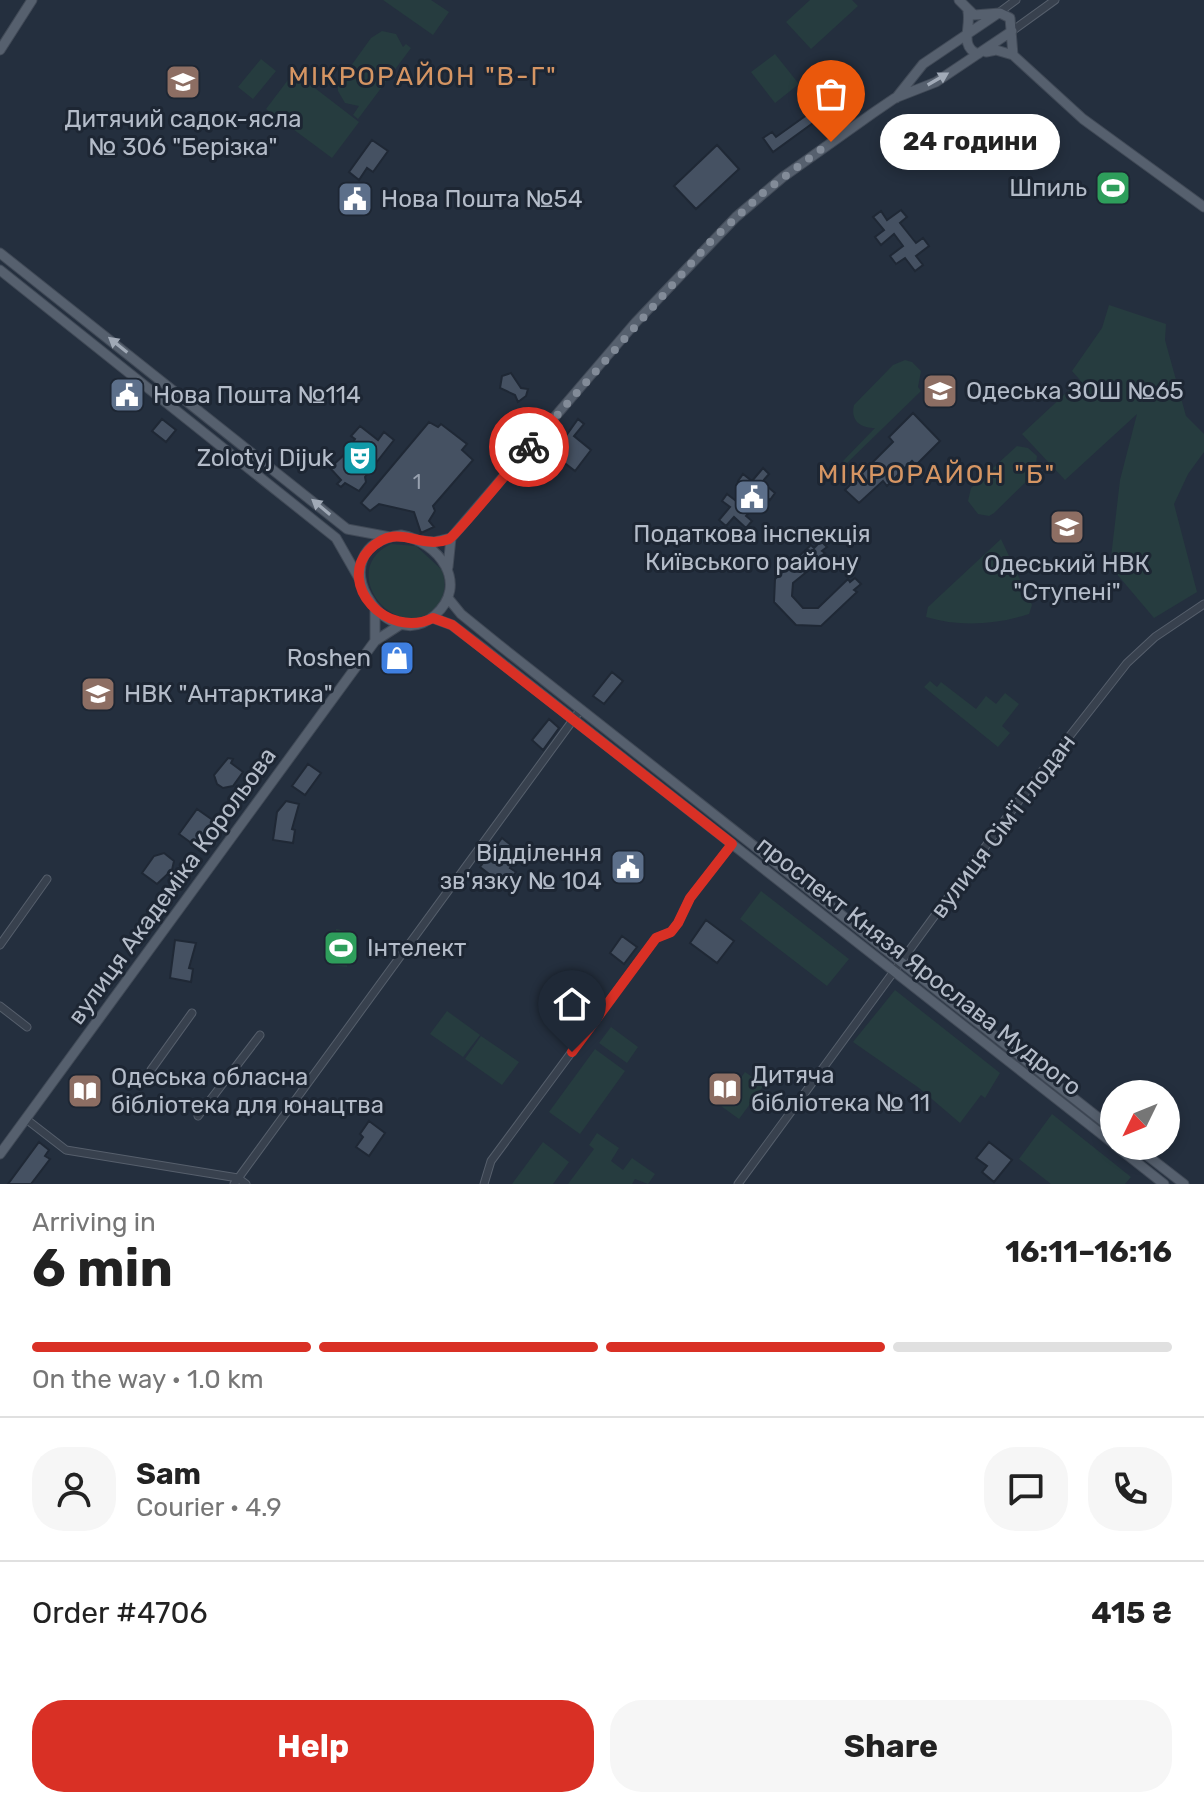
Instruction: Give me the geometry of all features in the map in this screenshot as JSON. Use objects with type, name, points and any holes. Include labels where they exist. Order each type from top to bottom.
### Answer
[{"type":"main road","points":[[0,50],[32,0]]},
{"type":"main road","points":[[959,0],[968,12],[978,16],[1004,13],[1010,18],[1013,55]]},
{"type":"main road","points":[[968,12],[968,46],[978,54]]},
{"type":"main road","points":[[895,98],[923,64],[997,14]]},
{"type":"main road","points":[[375,610],[393,622],[417,624],[433,618],[448,598],[451,538],[636,322],[712,240],[783,177],[895,98],[936,82],[1012,31]]},
{"type":"main road","points":[[978,54],[996,50],[1013,55],[1047,90],[1083,119],[1204,207]]},
{"type":"main road","points":[[0,253],[347,529],[434,542],[451,538]]},
{"type":"main road","points":[[0,270],[336,538],[375,610],[375,641]]},
{"type":"main road","points":[[360,580],[362,560],[368,551],[390,537]]},
{"type":"main road","points":[[423,541],[448,567]]},
{"type":"main road","name":"проспект Князя Ярослава Мудрого","points":[[448,598],[461,614],[1100,1119]]},
{"type":"main road","name":"проспект Князя Ярослава Мудрого","points":[[433,618],[452,625],[1100,1133]]},
{"type":"main road","name":"вулиця Академіка Корольова","points":[[0,1154],[375,641],[403,623]]},
{"type":"main road","points":[[732,844],[739,834]]},
{"type":"main road","name":"проспект Князя Ярослава Мудрого","points":[[1134,1160],[1164,1184]]},
{"type":"main road","points":[[1153,1160],[1184,1184]]},
{"type":"street","points":[[997,14],[1016,0]]},
{"type":"street","points":[[1012,31],[1055,0]]},
{"type":"street","name":"вулиця Сім'ї Глодан","points":[[738,1184],[1021,798],[1127,663],[1155,637],[1204,604]]},
{"type":"street","points":[[236,1181],[581,709]]},
{"type":"street","points":[[484,1184],[489,1163],[656,938],[671,932],[678,923],[690,898],[732,844]]},
{"type":"street","points":[[0,945],[47,879]]},
{"type":"street","points":[[0,1006],[27,1027]]},
{"type":"street","points":[[151,1070],[192,1013]]},
{"type":"street","points":[[198,1116],[260,1035]]},
{"type":"street","points":[[26,1119],[66,1150],[246,1184]]},
{"type":"green space","points":[[383,0],[431,0],[449,12],[433,35]]},
{"type":"green space","points":[[810,0],[852,0],[858,6],[811,49],[786,22]]},
{"type":"green space","points":[[382,31],[396,34],[403,47],[406,44],[411,48],[358,119],[353,115],[359,106],[345,103],[338,91],[338,84],[371,38]]},
{"type":"green space","points":[[775,54],[799,84],[775,103],[751,72]]},
{"type":"green space","points":[[261,59],[276,71],[253,99],[238,87]]},
{"type":"green space","points":[[294,72],[359,122],[332,158],[266,109]]},
{"type":"green space","points":[[1109,305],[1166,324],[1165,340],[1186,416],[1204,434],[1204,452],[1188,474],[1174,504],[1197,592],[1154,618],[1110,566],[1120,480],[1137,414],[1065,480],[1022,434],[1080,380],[1072,371],[1102,328]]},
{"type":"green space","points":[[905,360],[921,371],[918,387],[921,391],[846,464],[843,461],[875,428],[865,427],[855,419],[854,405],[893,365]]},
{"type":"green space","points":[[1017,446],[1028,448],[1037,456],[1035,473],[994,513],[989,516],[978,514],[968,501],[971,488]]},
{"type":"green space","points":[[1001,539],[1032,605],[1029,614],[1004,621],[978,623],[926,617],[928,607]]},
{"type":"green space","points":[[391,544],[416,546],[442,570],[442,599],[434,610],[421,619],[405,618],[391,612],[372,591],[370,565],[377,553]]},
{"type":"green space","points":[[930,681],[937,687],[941,682],[976,709],[986,696],[996,704],[1005,693],[1019,704],[1002,726],[1010,733],[998,747],[924,687]]},
{"type":"green space","points":[[761,891],[849,959],[827,986],[740,919]]},
{"type":"green space","name":"Інтелект","points":[[336,929],[351,932],[347,967],[331,965]]},
{"type":"green space","points":[[895,990],[1000,1073],[985,1098],[981,1095],[960,1123],[919,1088],[853,1042]]},
{"type":"green space","points":[[447,1011],[480,1035],[463,1057],[430,1034]]},
{"type":"green space","points":[[611,1027],[638,1047],[627,1063],[599,1043]]},
{"type":"green space","points":[[481,1036],[519,1062],[502,1085],[465,1059]]},
{"type":"green space","points":[[595,1049],[625,1071],[580,1134],[549,1112]]},
{"type":"green space","points":[[745,1072],[764,1085],[739,1119],[721,1106]]},
{"type":"green space","points":[[1052,1114],[1100,1152],[1100,1160],[1110,1160],[1131,1177],[1125,1184],[1051,1184],[1019,1159]]},
{"type":"green space","points":[[597,1133],[619,1148],[611,1161],[623,1170],[632,1158],[655,1174],[648,1184],[635,1179],[632,1184],[568,1184],[594,1149],[589,1145]]},
{"type":"green space","points":[[543,1142],[569,1162],[553,1184],[512,1184]]},
{"type":"building","points":[[818,107],[824,115],[773,152],[763,138],[772,132],[776,137]]},
{"type":"building","points":[[372,140],[388,151],[373,172],[367,168],[359,180],[349,172]]},
{"type":"building","points":[[717,145],[739,169],[696,209],[674,186]]},
{"type":"building","points":[[901,210],[907,217],[900,223],[916,243],[923,238],[929,246],[916,256],[923,265],[915,271],[905,258],[896,264],[890,256],[903,246],[894,234],[881,245],[875,237],[884,230],[873,217],[881,211],[887,220]]},
{"type":"building","points":[[511,373],[521,388],[528,389],[526,396],[518,402],[515,395],[500,388],[502,376]]},
{"type":"building","points":[[913,413],[940,441],[916,465],[912,461],[887,486],[883,481],[859,503],[845,490],[893,442],[889,437]]},
{"type":"building","points":[[162,419],[176,430],[166,442],[152,431]]},
{"type":"building","points":[[578,419],[584,424],[574,436],[591,450],[575,471],[553,454]]},
{"type":"building","points":[[429,422],[438,427],[441,424],[467,444],[462,450],[473,460],[433,506],[435,511],[429,521],[434,527],[421,533],[414,512],[379,504],[370,511],[361,503]]},
{"type":"building","name":"Zolotyj Dijuk","points":[[360,426],[378,440],[384,432],[394,440],[365,477],[366,482],[359,491],[345,483],[341,487],[337,484],[341,480],[330,468],[348,451],[355,439],[351,436]]},
{"type":"building","name":"Податкова інспекція Київського району","points":[[763,468],[769,474],[762,482],[775,493],[770,500],[764,495],[746,516],[752,521],[746,528],[734,517],[726,526],[719,520],[730,507],[722,501],[727,494],[740,504],[751,491],[738,481],[743,474],[752,481]]},
{"type":"building","points":[[821,541],[827,547],[818,559],[820,561],[793,583],[792,596],[803,608],[818,608],[848,579],[850,582],[855,578],[861,584],[854,590],[857,592],[821,626],[796,625],[774,602],[775,579],[811,545],[814,548]]},
{"type":"building","points":[[612,672],[623,681],[604,704],[593,696]]},
{"type":"building","points":[[549,719],[559,728],[543,750],[532,740]]},
{"type":"building","points":[[228,758],[233,759],[231,763],[243,772],[233,786],[223,788],[217,784],[214,775]]},
{"type":"building","points":[[308,764],[321,773],[305,795],[292,786]]},
{"type":"building","points":[[286,801],[299,804],[292,829],[295,830],[293,843],[273,840],[277,812]]},
{"type":"building","points":[[197,809],[214,821],[194,845],[179,834]]},
{"type":"building","points":[[502,838],[521,853],[510,868],[516,872],[505,886],[480,867]]},
{"type":"building","points":[[164,853],[174,861],[172,870],[157,884],[142,873],[154,856]]},
{"type":"building","points":[[706,920],[734,941],[717,963],[690,943]]},
{"type":"building","points":[[622,936],[637,947],[624,964],[610,953]]},
{"type":"building","points":[[175,940],[196,943],[189,968],[193,969],[191,982],[170,978]]},
{"type":"building","points":[[369,1121],[385,1133],[369,1156],[356,1147]]},
{"type":"building","points":[[39,1142],[49,1150],[45,1156],[50,1159],[31,1184],[8,1184]]},
{"type":"building","points":[[989,1142],[1012,1160],[994,1182],[982,1172],[987,1166],[976,1158]]},
{"type":"way so far","points":[[529,447],[636,322],[712,240],[764,192],[831,142]]},
{"type":"place","name":"Дитячий садок-ясла № 306 \"Берізка\"","points":[[183,82]]},
{"type":"place","name":"24 години","points":[[831,142]]},
{"type":"place","name":"Шпиль","points":[[1113,188]]},
{"type":"place","name":"Нова Пошта №54","points":[[355,199]]},
{"type":"place","name":"Одеська ЗОШ №65","points":[[940,391]]},
{"type":"place","name":"Нова Пошта №114","points":[[127,395]]},
{"type":"place","name":"Zolotyj Dijuk","points":[[360,458]]},
{"type":"place","name":"Податкова інспекція Київського району","points":[[752,497]]},
{"type":"place","name":"Одеський НВК \"Ступені\"","points":[[1067,527]]},
{"type":"place","name":"Roshen","points":[[397,658]]},
{"type":"place","name":"НВК \"Антарктика\"","points":[[98,694]]},
{"type":"place","name":"Відділення зв'язку № 104","points":[[628,867]]},
{"type":"place","name":"Інтелект","points":[[341,948]]},
{"type":"place","name":"Дитяча бібліотека № 11","points":[[725,1089]]},
{"type":"place","name":"Одеська обласна бібліотека для юнацтва","points":[[85,1091]]},
{"type":"district","name":"МІКРОРАЙОН \"В-Г\"","points":[[423,76]]},
{"type":"district","name":"МІКРОРАЙОН \"Б\"","points":[[937,474]]},
{"type":"route","points":[[529,447],[451,538],[429,542],[401,535],[390,537],[368,551],[362,560],[360,580],[375,610],[393,622],[417,624],[433,618],[452,625],[732,844],[690,898],[678,923],[671,932],[656,938],[572,1052]]}]
